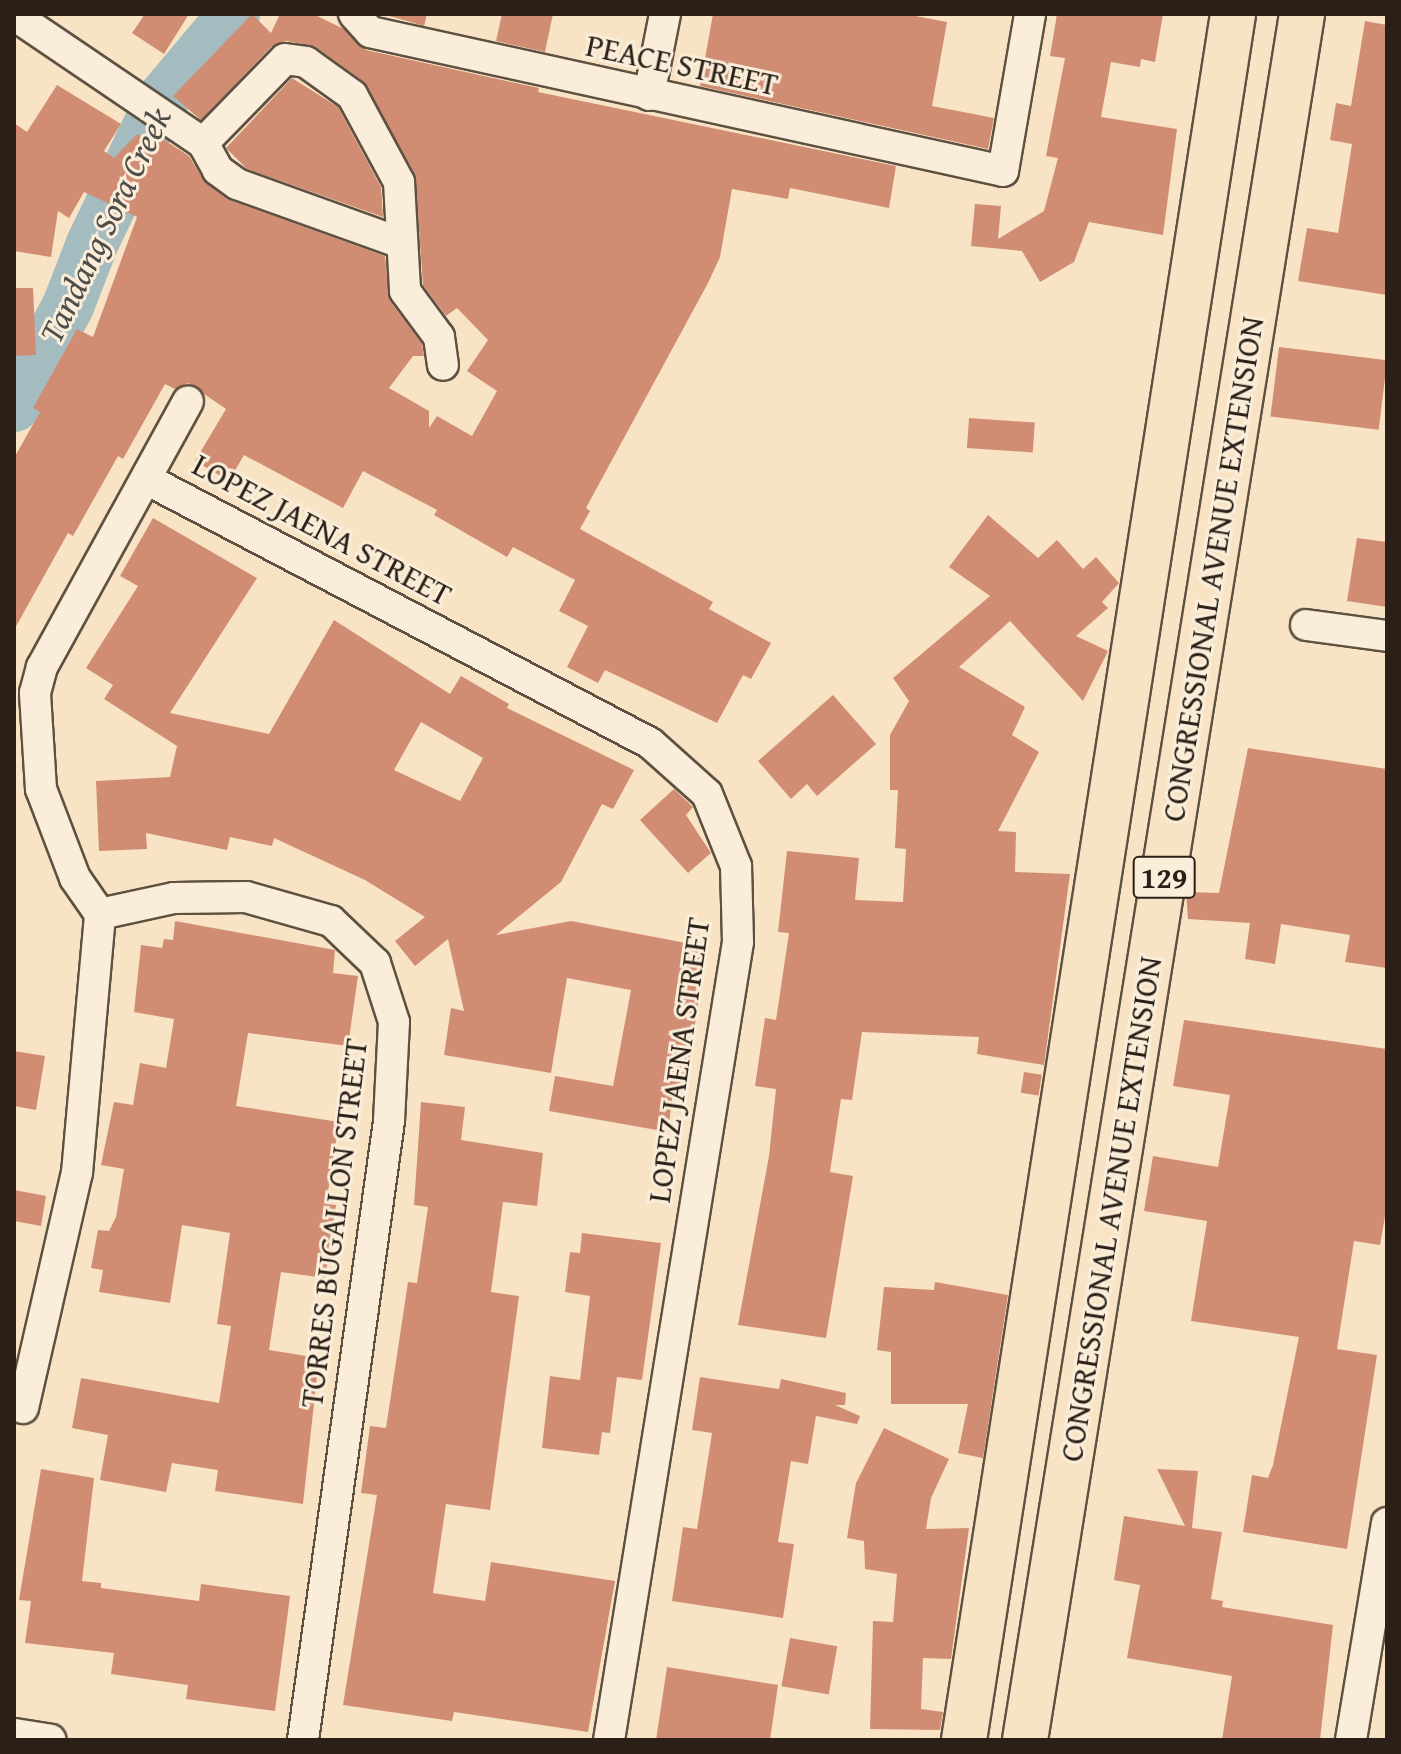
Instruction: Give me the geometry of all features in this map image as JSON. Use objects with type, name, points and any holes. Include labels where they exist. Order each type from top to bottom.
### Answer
[{"type":"main road","name":"CONGRESSIONAL AVENUE EXTENSION","points":[[964,1740],[1233,14]]},
{"type":"main road","name":"CONGRESSIONAL AVENUE EXTENSION","points":[[1025,1740],[1302,14]]},
{"type":"main road","points":[[1048,1200],[1111,1210]]},
{"type":"street","name":"PEACE STREET","points":[[354,14],[370,32],[1003,171],[1030,14]]},
{"type":"street","points":[[649,95],[665,14]]},
{"type":"street","points":[[14,15],[136,102],[203,143],[218,170],[237,184],[401,243]]},
{"type":"street","points":[[203,143],[285,59],[306,62],[352,95],[370,120],[402,192],[401,243],[405,291],[439,337],[443,365]]},
{"type":"street","points":[[23,1408],[77,1173],[100,914],[75,878],[41,789],[35,693],[42,667],[188,401]]},
{"type":"street","name":"LOPEZ JAENA STREET","points":[[146,479],[650,743],[707,794],[736,866],[738,942],[609,1740]]},
{"type":"street","points":[[1306,625],[1387,636]]},
{"type":"street","name":"TORRES BUGALLON STREET","points":[[100,914],[174,898],[246,897],[331,921],[375,963],[394,1022],[389,1121],[303,1740]]},
{"type":"street","points":[[1351,1740],[1387,1523]]},
{"type":"building","points":[[145,14],[189,14],[164,54],[132,33]]},
{"type":"building","points":[[252,14],[271,33],[280,14],[313,14],[344,29],[366,50],[539,88],[538,92],[896,166],[889,208],[790,188],[788,199],[732,189],[720,257],[586,508],[590,511],[580,529],[713,602],[709,609],[771,643],[751,679],[743,675],[717,723],[605,670],[598,683],[567,667],[588,626],[559,611],[575,580],[513,547],[507,557],[434,515],[437,510],[363,471],[343,508],[244,455],[229,481],[195,461],[226,409],[188,383],[175,389],[165,384],[123,459],[118,456],[73,536],[68,533],[14,630],[14,458],[40,412],[33,408],[77,329],[93,337],[137,217],[84,192],[69,218],[58,211],[51,257],[14,251],[14,123],[27,132],[57,85],[121,124],[104,151],[114,158],[137,134],[148,140],[152,132],[189,156],[203,179],[227,199],[385,256],[390,301],[422,344],[424,356],[413,356],[389,388],[429,411],[429,428],[437,416],[472,436],[497,391],[467,371],[488,340],[457,308],[446,316],[423,285],[415,174],[363,81],[316,47],[287,41],[272,46],[201,120],[173,96]]},
{"type":"building","points":[[383,14],[427,14],[424,26]]},
{"type":"building","points":[[502,14],[553,14],[545,52],[496,41]]},
{"type":"building","points":[[713,14],[905,14],[947,22],[932,106],[994,118],[988,149],[700,86]]},
{"type":"building","points":[[1057,14],[1163,14],[1155,62],[1141,59],[1140,67],[1111,62],[1101,117],[1177,129],[1163,235],[1089,222],[1074,262],[1040,282],[1022,251],[971,246],[975,204],[1001,206],[998,239],[1044,211],[1058,158],[1046,156],[1065,58],[1050,56]]},
{"type":"building","points":[[1365,21],[1387,25],[1387,295],[1298,281],[1307,228],[1338,233],[1352,144],[1330,140],[1336,103],[1351,106]]},
{"type":"building","points":[[292,78],[338,107],[381,187],[383,217],[247,169],[226,148]]},
{"type":"building","points":[[14,288],[33,288],[36,355],[14,356]]},
{"type":"building","points":[[1279,347],[1387,360],[1379,430],[1270,416]]},
{"type":"building","points":[[969,418],[1035,423],[1033,453],[967,448]]},
{"type":"building","points":[[988,515],[1038,558],[1057,540],[1083,569],[1096,557],[1119,583],[1102,602],[1108,608],[1076,636],[1108,651],[1083,701],[1010,621],[959,667],[1025,707],[1012,735],[1039,752],[998,831],[1016,832],[1015,872],[1070,874],[1044,1065],[977,1054],[979,1037],[862,1032],[852,1100],[841,1099],[830,1172],[853,1176],[826,1338],[738,1325],[769,1156],[776,1089],[755,1086],[765,1018],[776,1020],[789,933],[778,932],[787,851],[859,858],[855,900],[903,902],[906,849],[895,848],[898,790],[890,790],[890,735],[909,701],[893,678],[990,596],[949,567]]},
{"type":"building","points":[[153,518],[257,578],[170,713],[269,734],[334,620],[450,694],[461,676],[509,704],[507,708],[634,770],[613,809],[602,804],[561,882],[496,935],[571,921],[707,947],[684,1094],[673,1092],[668,1132],[549,1111],[555,1076],[613,1086],[631,990],[567,978],[551,1073],[444,1055],[451,1008],[464,1011],[448,939],[415,966],[395,941],[425,917],[365,880],[274,838],[272,846],[230,837],[227,850],[146,833],[147,849],[99,851],[96,781],[170,777],[177,746],[104,699],[113,685],[86,668],[138,586],[120,576]],"holes":[[[421,722],[483,758],[460,801],[394,770]]]},
{"type":"building","points":[[1357,538],[1387,542],[1387,607],[1347,601]]},
{"type":"building","points":[[833,695],[876,744],[817,796],[807,784],[791,799],[758,761]]},
{"type":"building","points":[[1248,748],[1387,769],[1387,968],[1345,962],[1350,935],[1281,924],[1275,964],[1245,959],[1250,923],[1188,919],[1186,892],[1219,893]]},
{"type":"building","points":[[674,789],[693,807],[686,815],[711,853],[688,873],[640,820]]},
{"type":"building","points":[[175,921],[335,950],[333,973],[358,976],[348,1046],[248,1033],[236,1106],[339,1122],[326,1204],[336,1205],[325,1278],[281,1272],[269,1350],[319,1358],[303,1504],[215,1491],[218,1470],[172,1463],[166,1492],[100,1480],[108,1435],[72,1428],[81,1378],[219,1403],[231,1326],[217,1324],[230,1233],[182,1225],[170,1303],[99,1292],[103,1270],[91,1268],[98,1230],[109,1231],[116,1217],[124,1169],[101,1165],[114,1102],[133,1105],[140,1063],[166,1068],[174,1019],[134,1012],[141,945],[162,948],[164,939],[173,940]]},
{"type":"building","points":[[1184,1020],[1387,1049],[1387,1205],[1380,1245],[1354,1241],[1337,1349],[1377,1355],[1347,1549],[1243,1532],[1252,1475],[1268,1478],[1273,1465],[1299,1337],[1191,1321],[1207,1221],[1144,1211],[1153,1156],[1218,1167],[1230,1095],[1173,1086]]},
{"type":"building","points":[[14,1051],[45,1056],[36,1110],[14,1106]]},
{"type":"building","points":[[1024,1072],[1042,1075],[1038,1096],[1021,1093]]},
{"type":"building","points":[[421,1102],[465,1107],[461,1140],[543,1153],[537,1206],[503,1202],[491,1292],[519,1296],[490,1510],[446,1504],[433,1593],[485,1601],[491,1562],[615,1581],[588,1732],[454,1712],[452,1721],[343,1705],[377,1495],[361,1493],[370,1426],[386,1428],[408,1282],[417,1283],[428,1207],[414,1205]]},
{"type":"building","points":[[14,1190],[46,1196],[41,1226],[14,1221]]},
{"type":"building","points":[[582,1233],[661,1243],[642,1380],[617,1377],[610,1433],[602,1432],[599,1455],[542,1448],[550,1376],[580,1380],[590,1296],[565,1292],[570,1252],[580,1253]]},
{"type":"building","points":[[935,1282],[1008,1295],[983,1458],[958,1453],[968,1404],[891,1404],[891,1352],[877,1350],[884,1287],[934,1290]]},
{"type":"building","points":[[700,1377],[779,1389],[781,1379],[846,1393],[845,1405],[835,1405],[860,1416],[857,1424],[816,1416],[808,1464],[791,1461],[778,1542],[794,1544],[783,1618],[672,1601],[683,1527],[697,1529],[712,1433],[692,1430]]},
{"type":"building","points":[[884,1428],[949,1459],[931,1498],[926,1529],[969,1528],[951,1659],[923,1658],[921,1709],[943,1712],[940,1730],[870,1729],[873,1621],[893,1622],[897,1574],[865,1569],[864,1541],[847,1538],[856,1483]]},
{"type":"building","points":[[41,1469],[94,1478],[82,1581],[101,1583],[101,1588],[199,1601],[201,1584],[290,1596],[275,1711],[186,1699],[188,1685],[111,1674],[114,1653],[25,1643],[31,1601],[19,1600]]},
{"type":"building","points":[[1157,1469],[1198,1471],[1192,1528],[1222,1532],[1211,1599],[1223,1601],[1222,1607],[1333,1625],[1320,1740],[1222,1740],[1232,1676],[1127,1658],[1140,1585],[1114,1580],[1124,1516],[1185,1526]]},
{"type":"building","points":[[790,1638],[837,1646],[829,1695],[781,1686]]},
{"type":"building","points":[[667,1667],[778,1685],[770,1740],[656,1740]]},
{"type":"waterway","name":"Tandang Sora Creek","points":[[14,406],[68,306],[92,244],[160,102],[234,14]]}]
